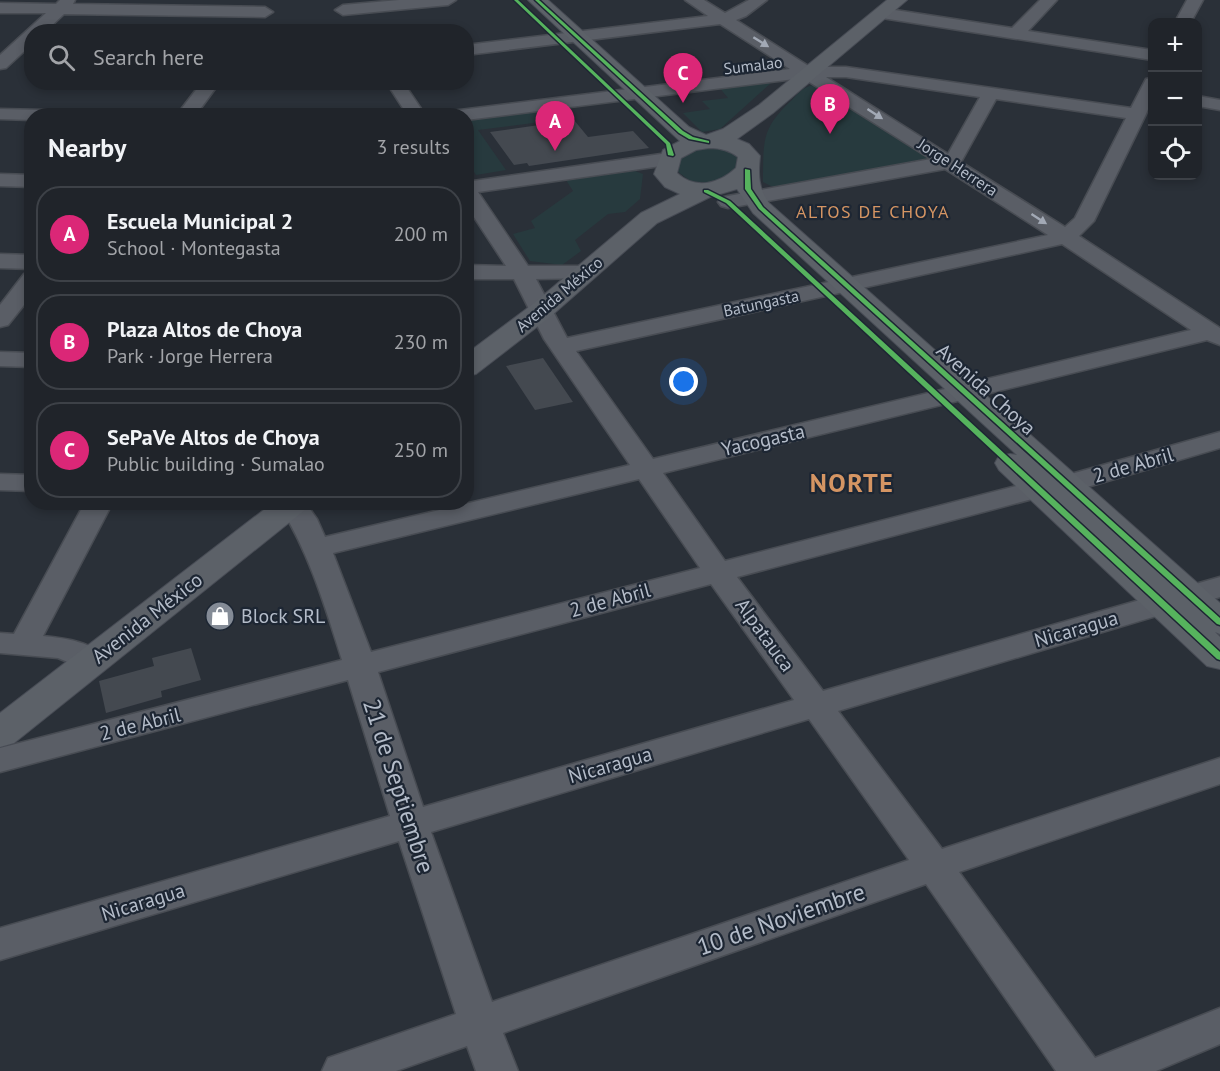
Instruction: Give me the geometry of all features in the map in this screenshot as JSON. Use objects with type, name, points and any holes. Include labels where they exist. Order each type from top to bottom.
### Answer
[{"type":"main road","points":[[516,0],[637,92],[681,132],[691,138],[736,146],[731,185]]},
{"type":"main road","points":[[537,0],[616,95],[669,144],[668,163],[675,182],[731,185]]},
{"type":"main road","points":[[668,163],[688,145],[709,142],[731,134],[766,109],[807,72],[898,0]]},
{"type":"main road","points":[[653,215],[731,185],[766,109]]},
{"type":"main road","name":"Avenida México","points":[[474,362],[542,310],[653,215],[668,163]]},
{"type":"main road","name":"Avenida Choya","points":[[731,185],[834,287],[953,396],[1067,484],[1220,622]]},
{"type":"main road","name":"Avenida Choya","points":[[953,396],[1038,489],[1191,596],[1220,657]]},
{"type":"main road","name":"Avenida México","points":[[0,733],[284,510]]},
{"type":"street","points":[[340,5],[448,0]]},
{"type":"street","name":"Jorge Herrera","points":[[693,0],[1066,237],[1215,335]]},
{"type":"street","points":[[474,49],[724,20],[740,13],[759,0]]},
{"type":"street","points":[[1016,34],[1049,0]]},
{"type":"street","points":[[1185,18],[1195,0]]},
{"type":"street","points":[[0,8],[65,4],[265,12]]},
{"type":"street","points":[[44,24],[65,4]]},
{"type":"street","points":[[340,5],[353,24]]},
{"type":"street","points":[[882,13],[1148,55]]},
{"type":"street","points":[[3,59],[24,42]]},
{"type":"street","points":[[3,59],[24,58]]},
{"type":"street","name":"Sumalao","points":[[474,113],[807,72],[846,72],[1137,114]]},
{"type":"street","points":[[191,108],[206,90]]},
{"type":"street","points":[[399,90],[412,108]]},
{"type":"street","points":[[731,185],[948,162],[956,157],[991,92]]},
{"type":"street","points":[[1066,237],[1084,221],[1148,95]]},
{"type":"street","points":[[1202,102],[1220,105]]},
{"type":"street","points":[[0,114],[24,115]]},
{"type":"street","points":[[474,188],[668,163]]},
{"type":"street","points":[[0,180],[24,181]]},
{"type":"street","name":"Alpatauca","points":[[474,201],[522,274],[542,310],[547,327],[718,572],[934,866],[1080,1071]]},
{"type":"street","name":"Batungasta","points":[[561,347],[1066,237]]},
{"type":"street","points":[[0,261],[24,262]]},
{"type":"street","points":[[474,272],[584,273]]},
{"type":"street","points":[[0,320],[24,289]]},
{"type":"street","name":"Yacogasta","points":[[474,510],[1215,335]]},
{"type":"street","points":[[0,359],[24,360]]},
{"type":"street","name":"2 de Abril","points":[[0,760],[1038,489],[1067,484],[1220,440]]},
{"type":"street","points":[[0,482],[24,483]]},
{"type":"street","points":[[92,661],[63,648],[12,643],[94,510]]},
{"type":"street","name":"21 de Septiembre","points":[[297,510],[307,525],[360,667],[410,823],[497,1071]]},
{"type":"street","name":"Yacogasta","points":[[316,548],[473,510]]},
{"type":"street","name":"Nicaragua","points":[[0,944],[1191,596]]},
{"type":"street","name":"10 de Noviembre","points":[[343,1071],[934,866],[1220,771]]},
{"type":"street","points":[[1109,1071],[1220,1026]]},
{"type":"green space","points":[[764,80],[771,83],[720,129],[702,132],[683,113],[710,109],[702,101],[728,98],[718,86]]},
{"type":"green space","points":[[815,85],[926,154],[928,159],[784,187],[771,186],[763,182],[764,146],[769,128],[774,119],[799,92]]},
{"type":"green space","points":[[554,107],[564,119],[478,130],[506,170],[476,175],[474,172],[474,117]]},
{"type":"green space","points":[[700,146],[735,151],[743,165],[716,184],[690,181],[677,171],[676,158]]},
{"type":"green space","points":[[635,171],[643,174],[640,199],[625,212],[608,214],[575,240],[581,251],[562,265],[530,261],[513,234],[535,228],[531,221],[573,191],[566,180]]},
{"type":"building","points":[[574,120],[588,137],[633,131],[649,148],[529,166],[527,163],[514,165],[490,132]]},
{"type":"building","points":[[543,358],[573,402],[535,410],[506,366]]},
{"type":"building","points":[[191,648],[201,680],[161,691],[162,697],[106,713],[99,681],[154,666],[152,658]]},
{"type":"cycle path","points":[[516,0],[668,144],[671,155]]},
{"type":"cycle path","points":[[537,0],[681,132],[691,138],[707,142]]},
{"type":"cycle path","points":[[747,170],[748,189],[761,208],[1220,622]]},
{"type":"cycle path","points":[[706,191],[728,202],[1220,657]]},
{"type":"place","name":"SePaVe Altos de Choya","points":[[683,103]]},
{"type":"place","name":"Plaza Altos de Choya","points":[[830,134]]},
{"type":"place","name":"Escuela Municipal 2","points":[[555,151]]},
{"type":"place","name":"Block SRL","points":[[220,616]]},
{"type":"district","name":"ALTOS DE CHOYA","points":[[873,211]]},
{"type":"district","name":"NORTE","points":[[852,482]]}]
